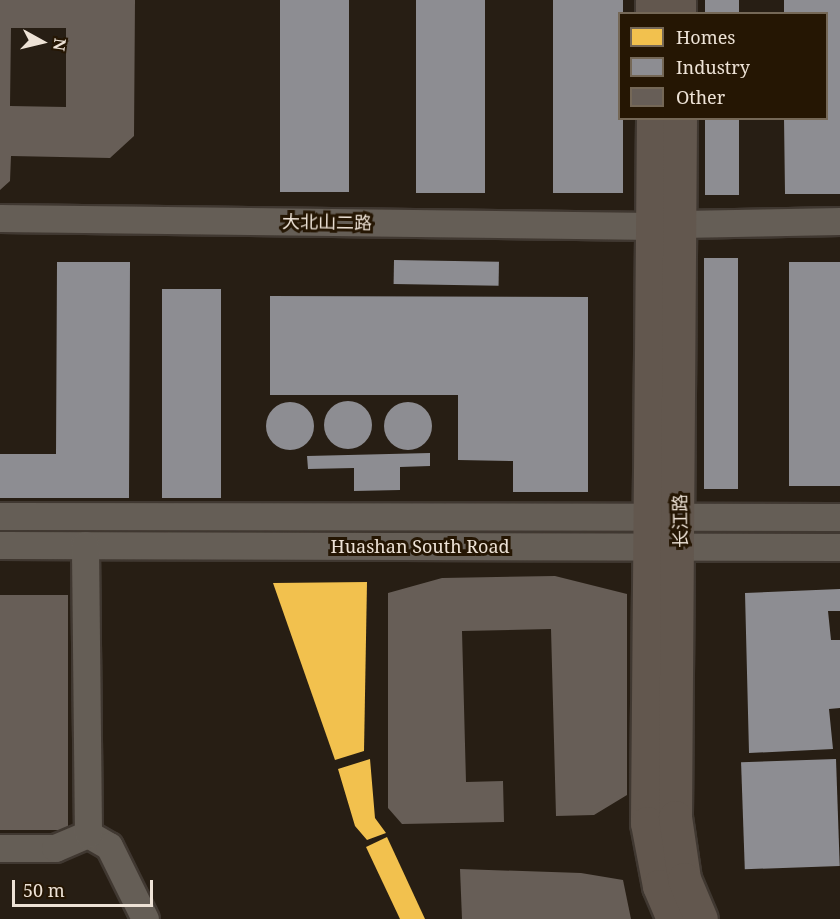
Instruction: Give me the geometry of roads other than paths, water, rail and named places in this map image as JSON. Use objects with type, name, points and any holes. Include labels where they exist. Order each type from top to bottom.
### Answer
[{"type":"main road","name":"长江路","points":[[653,120],[668,225]]},
{"type":"main road","name":"长江路","points":[[680,120],[668,225],[665,532],[675,817],[684,879],[701,919]]},
{"type":"main road","name":"长江路","points":[[665,532],[647,823],[659,886],[673,919]]},
{"type":"street","name":"大北山二路","points":[[0,218],[668,225],[840,221]]},
{"type":"street","name":"Huashan South Road","points":[[0,516],[665,532],[840,547]]},
{"type":"street","name":"Huashan South Road","points":[[0,545],[665,532],[840,517]]},
{"type":"street","points":[[85,545],[88,834]]},
{"type":"street","points":[[0,848],[55,848],[88,834]]},
{"type":"street","points":[[88,834],[109,846],[145,919]]}]
